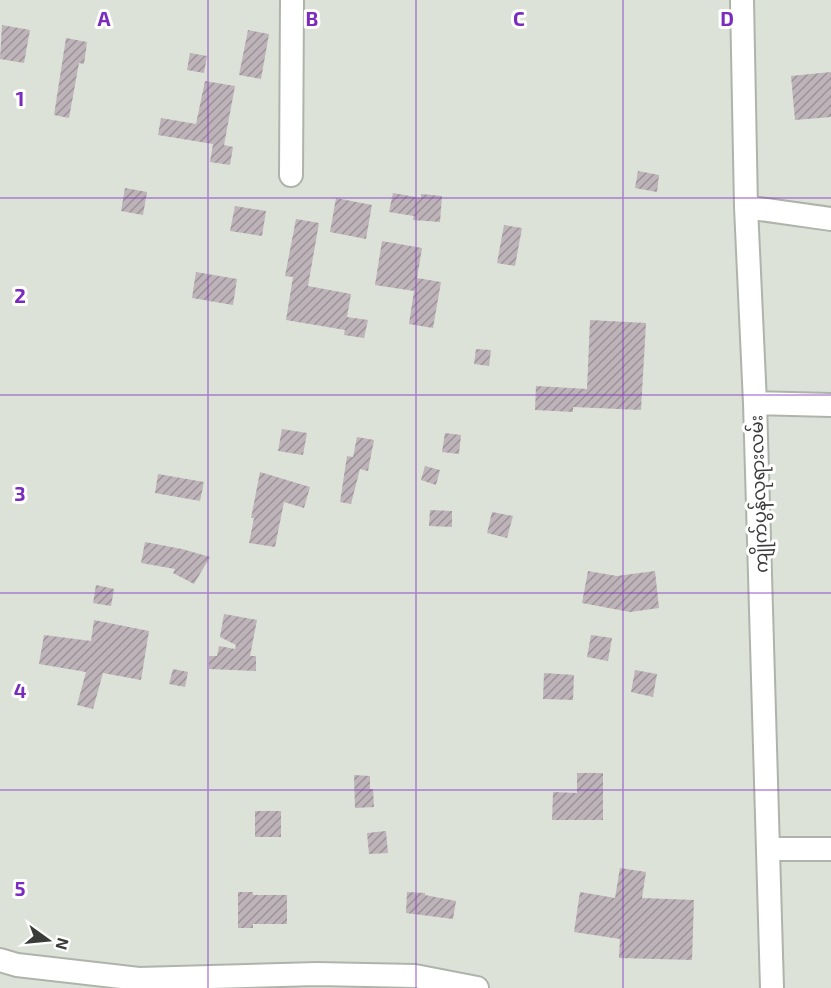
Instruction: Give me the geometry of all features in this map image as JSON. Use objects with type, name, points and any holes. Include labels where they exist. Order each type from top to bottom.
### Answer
[{"type":"street","points":[[291,175],[292,0]]},
{"type":"street","name":"ကျိုက်ပွန်လုရားလမ်း","points":[[742,0],[746,207],[755,403],[772,988]]},
{"type":"street","points":[[746,207],[831,219]]},
{"type":"street","points":[[755,403],[831,405]]},
{"type":"street","points":[[768,849],[831,849]]},
{"type":"street","points":[[0,960],[17,965],[139,979],[317,974],[415,976],[477,988]]},
{"type":"building","points":[[2,25],[30,30],[24,63],[0,59]]},
{"type":"building","points":[[248,30],[269,34],[261,79],[239,75]]},
{"type":"building","points":[[66,38],[87,42],[84,64],[79,63],[69,118],[54,115]]},
{"type":"building","points":[[190,53],[207,56],[204,73],[187,70]]},
{"type":"building","points":[[831,72],[831,117],[795,120],[791,76]]},
{"type":"building","points":[[205,81],[235,86],[224,145],[233,147],[230,165],[210,162],[213,144],[158,135],[161,118],[196,124]]},
{"type":"building","points":[[638,171],[659,175],[657,192],[635,188]]},
{"type":"building","points":[[125,188],[147,192],[143,215],[121,211]]},
{"type":"building","points":[[393,193],[421,198],[421,194],[442,196],[440,222],[413,220],[414,216],[389,212]]},
{"type":"building","points":[[336,198],[372,205],[366,239],[330,232]]},
{"type":"building","points":[[235,206],[266,211],[262,236],[230,231]]},
{"type":"building","points":[[296,219],[319,223],[308,286],[351,294],[347,317],[368,320],[364,338],[344,335],[345,330],[286,320],[293,277],[285,276]]},
{"type":"building","points":[[504,225],[522,228],[515,266],[497,263]]},
{"type":"building","points":[[382,241],[422,248],[417,278],[441,282],[433,328],[409,324],[414,291],[375,285]]},
{"type":"building","points":[[196,272],[237,279],[233,305],[192,298]]},
{"type":"building","points":[[590,320],[646,323],[641,410],[573,407],[573,412],[535,410],[536,386],[587,389]]},
{"type":"building","points":[[476,349],[491,350],[489,366],[474,364]]},
{"type":"building","points":[[282,429],[307,433],[303,455],[278,451]]},
{"type":"building","points":[[445,433],[461,435],[459,454],[442,452]]},
{"type":"building","points":[[357,437],[374,440],[368,471],[360,469],[351,504],[340,502],[347,456],[353,457]]},
{"type":"building","points":[[425,466],[440,470],[436,485],[421,480]]},
{"type":"building","points":[[260,472],[310,487],[304,508],[284,502],[275,547],[249,543],[254,518],[251,518]]},
{"type":"building","points":[[158,474],[204,482],[200,501],[155,493]]},
{"type":"building","points":[[430,510],[452,511],[452,527],[429,526]]},
{"type":"building","points":[[492,512],[513,516],[507,538],[487,533]]},
{"type":"building","points":[[145,542],[210,557],[194,584],[173,573],[175,569],[141,563]]},
{"type":"building","points":[[588,571],[617,576],[655,571],[659,608],[630,612],[582,603]]},
{"type":"building","points":[[96,585],[114,589],[111,606],[93,603]]},
{"type":"building","points":[[224,614],[257,620],[250,656],[256,656],[256,671],[209,669],[209,656],[217,656],[219,646],[235,649],[236,645],[220,637]]},
{"type":"building","points":[[94,620],[149,631],[141,680],[103,673],[93,709],[77,705],[86,672],[39,664],[44,635],[91,641]]},
{"type":"building","points":[[591,635],[612,638],[608,661],[587,657]]},
{"type":"building","points":[[173,669],[188,672],[185,687],[169,684]]},
{"type":"building","points":[[635,670],[657,674],[653,697],[631,692]]},
{"type":"building","points":[[544,673],[574,675],[573,700],[543,699]]},
{"type":"building","points":[[577,773],[603,773],[603,820],[552,820],[553,792],[577,793]]},
{"type":"building","points":[[354,775],[370,776],[374,807],[355,808]]},
{"type":"building","points":[[255,811],[281,811],[281,837],[255,837]]},
{"type":"building","points":[[386,831],[388,853],[369,854],[367,833]]},
{"type":"building","points":[[620,868],[646,872],[642,898],[694,900],[692,960],[619,958],[620,939],[574,932],[580,892],[615,898]]},
{"type":"building","points":[[238,892],[253,892],[253,895],[287,895],[287,924],[253,924],[253,928],[238,928]]},
{"type":"building","points":[[407,892],[425,893],[425,895],[456,901],[453,919],[406,913]]}]
